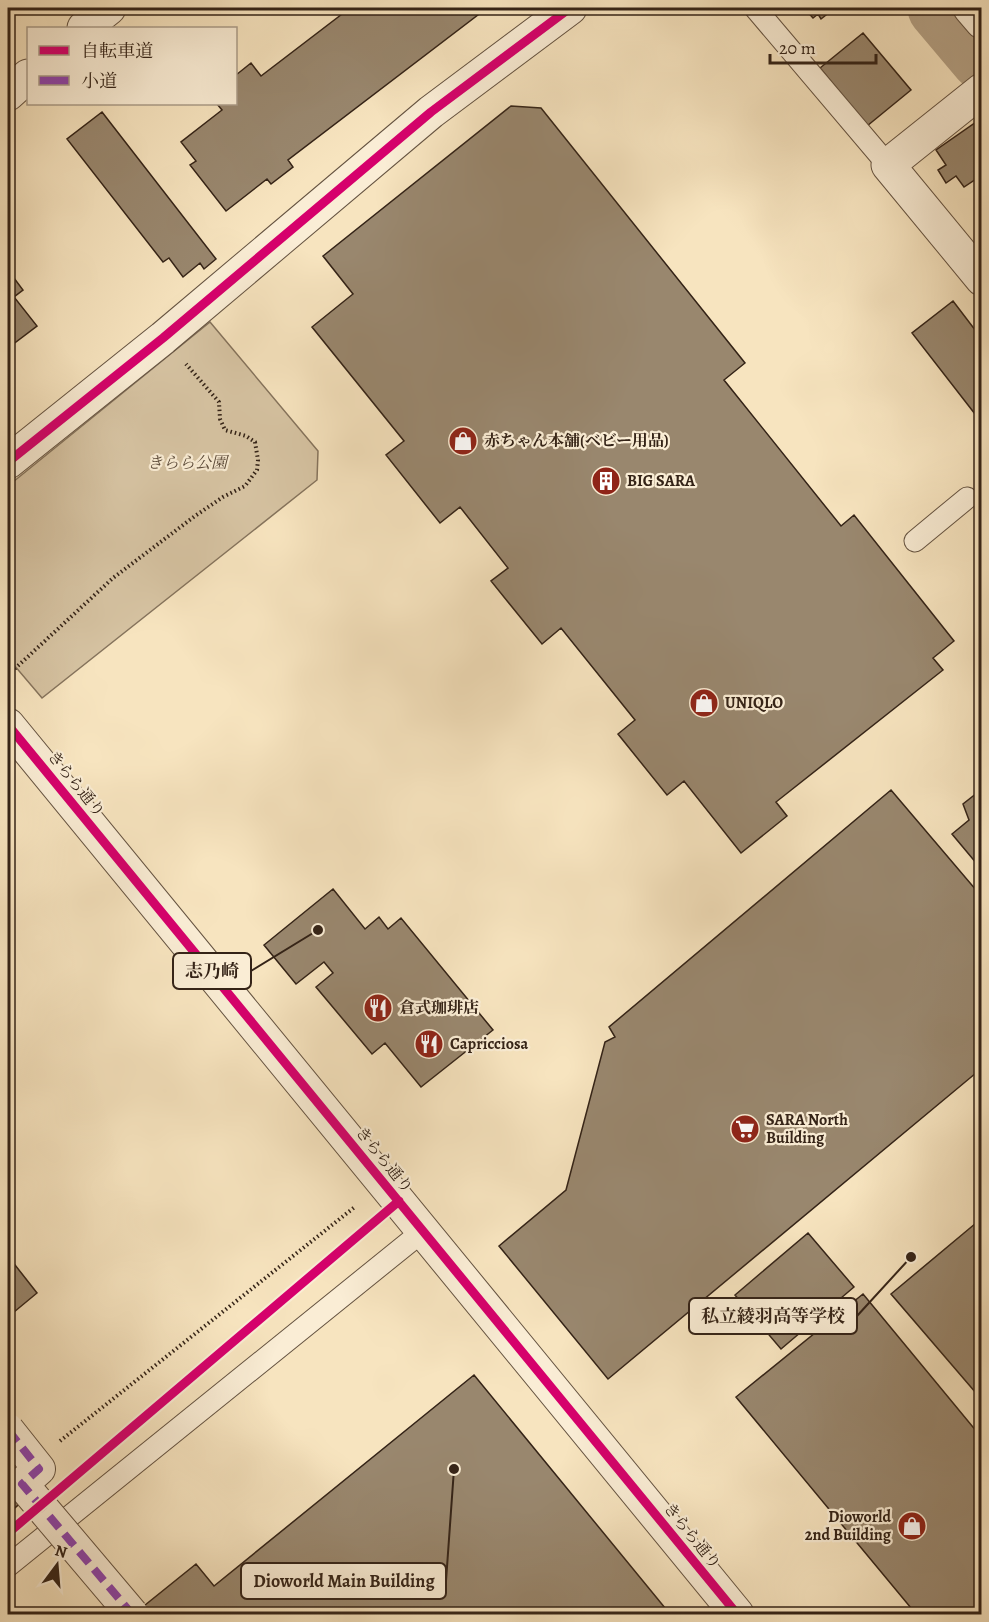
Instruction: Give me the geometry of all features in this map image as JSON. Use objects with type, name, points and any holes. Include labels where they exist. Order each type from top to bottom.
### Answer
[{"type":"street","points":[[85,27],[109,8]]},
{"type":"street","points":[[8,462],[163,338],[431,112],[570,8]]},
{"type":"street","points":[[970,8],[981,22]]},
{"type":"street","points":[[8,94],[27,77]]},
{"type":"street","points":[[981,90],[888,165],[981,279]]},
{"type":"street","name":"きらら通り","points":[[8,725],[737,1614]]},
{"type":"street","points":[[8,1430],[39,1469],[22,1484],[132,1614]]},
{"type":"lane","points":[[755,8],[888,165]]},
{"type":"lane","points":[[915,541],[967,498]]},
{"type":"lane","points":[[8,1566],[423,1231]]},
{"type":"path","points":[[8,675],[113,578],[195,516],[244,486],[257,470],[255,442],[246,436],[225,430],[220,420],[219,402],[163,338]]},
{"type":"path","points":[[57,1443],[357,1207],[350,1198]]},
{"type":"green space","name":"きらら公園","points":[[210,322],[318,451],[317,480],[42,698],[8,658],[8,486]]},
{"type":"building","points":[[350,8],[487,8],[288,160],[293,167],[271,184],[267,179],[226,211],[190,165],[196,161],[181,142],[222,110],[218,105],[237,105],[237,74],[251,63],[261,76]]},
{"type":"building","points":[[804,8],[835,8],[821,19],[818,14],[813,18]]},
{"type":"building","points":[[863,33],[911,90],[867,126],[820,68]]},
{"type":"building","name":"BIG SARA","points":[[511,106],[541,108],[745,363],[724,380],[841,526],[854,515],[954,641],[933,658],[943,670],[776,802],[787,816],[741,853],[684,781],[667,795],[618,734],[635,720],[561,628],[542,644],[491,581],[508,568],[460,507],[440,523],[386,455],[404,441],[312,327],[353,294],[323,256]]},
{"type":"building","points":[[102,112],[216,259],[204,269],[200,263],[183,277],[169,258],[163,262],[67,139]]},
{"type":"building","points":[[982,118],[982,175],[964,187],[956,176],[946,183],[938,170],[946,165],[936,150]]},
{"type":"building","points":[[8,270],[23,290],[14,297],[37,326],[8,348]]},
{"type":"building","points":[[953,301],[982,339],[982,423],[912,333]]},
{"type":"building","points":[[982,789],[982,870],[952,834],[969,820],[963,804]]},
{"type":"building","name":"SARA North Building","points":[[891,790],[982,897],[982,1068],[608,1379],[499,1246],[566,1190],[605,1042],[615,1037],[609,1027]]},
{"type":"building","points":[[333,889],[365,929],[379,917],[388,929],[401,918],[493,1030],[421,1087],[385,1043],[372,1054],[316,987],[333,973],[324,962],[296,984],[264,945]]},
{"type":"building","points":[[982,1218],[982,1400],[891,1294]]},
{"type":"building","points":[[808,1233],[854,1287],[781,1349],[735,1295]]},
{"type":"building","points":[[8,1256],[37,1293],[8,1317]]},
{"type":"building","name":"Dioworld 2nd Building","points":[[863,1294],[982,1438],[982,1614],[916,1614],[736,1397]]},
{"type":"building","points":[[474,1375],[670,1614],[134,1614],[196,1564],[214,1586]]},
{"type":"building","points":[[8,1465],[26,1498],[8,1514]]},
{"type":"waterway","points":[[939,8],[982,59]]},
{"type":"marked path","points":[[8,1430],[39,1469],[22,1484],[132,1614]]},
{"type":"cycle path","points":[[8,462],[163,338],[431,112],[570,8]]},
{"type":"cycle path","points":[[8,725],[737,1614]]},
{"type":"cycle path","points":[[8,1533],[399,1201]]},
{"type":"place","name":"赤ちゃん本舗(ベビー用品)","points":[[463,441]]},
{"type":"place","name":"BIG SARA","points":[[606,481]]},
{"type":"place","name":"UNIQLO","points":[[704,703]]},
{"type":"place","name":"志乃崎","points":[[318,930]]},
{"type":"place","name":"倉式珈琲店","points":[[378,1008]]},
{"type":"place","name":"Capricciosa","points":[[429,1044]]},
{"type":"place","name":"SARA North Building","points":[[745,1129]]},
{"type":"place","name":"私立綾羽高等学校","points":[[911,1257]]},
{"type":"place","name":"Dioworld Main Building","points":[[454,1469]]},
{"type":"place","name":"Dioworld 2nd Building","points":[[912,1526]]}]
